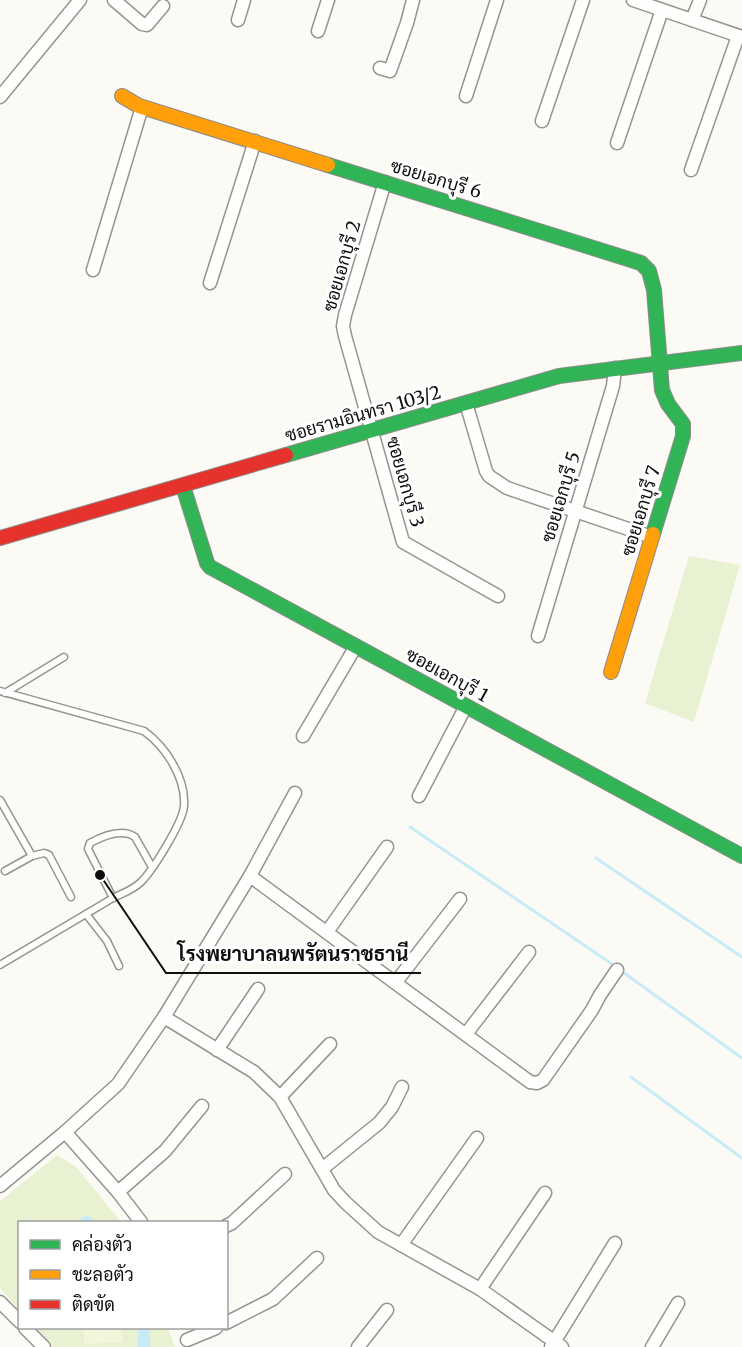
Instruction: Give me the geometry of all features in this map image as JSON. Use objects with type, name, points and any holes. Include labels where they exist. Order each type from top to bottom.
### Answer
[{"type":"street","points":[[0,97],[80,0]]},
{"type":"street","points":[[114,0],[142,24],[147,25],[163,6]]},
{"type":"street","points":[[238,20],[244,0]]},
{"type":"street","points":[[318,31],[328,0]]},
{"type":"street","points":[[380,68],[390,71],[408,23],[412,0]]},
{"type":"street","points":[[466,96],[497,0]]},
{"type":"street","points":[[542,121],[583,0]]},
{"type":"street","points":[[633,0],[740,36],[691,170]]},
{"type":"street","points":[[692,20],[700,0]]},
{"type":"street","points":[[617,143],[662,10]]},
{"type":"street","name":"ซอยเอกบุรี 6","points":[[122,96],[142,107],[641,262],[649,272],[654,290],[661,362]]},
{"type":"street","points":[[93,270],[142,107]]},
{"type":"street","points":[[210,283],[255,141]]},
{"type":"street","name":"ซอยเอกบุรี 2","points":[[372,431],[343,326],[385,182]]},
{"type":"street","name":"ซอยรามอินทรา 103/2","points":[[0,538],[558,376],[742,352]]},
{"type":"street","name":"ซอยเอกบุรี 7","points":[[611,672],[683,430],[679,417],[664,398],[661,362]]},
{"type":"street","name":"ซอยเอกบุรี 5","points":[[538,636],[613,386],[615,368]]},
{"type":"street","points":[[466,403],[489,476],[507,488],[652,537]]},
{"type":"street","name":"ซอยเอกบุรี 3","points":[[372,431],[403,542],[498,596]]},
{"type":"street","name":"ซอยเอกบุรี 1","points":[[183,486],[210,567],[742,856]]},
{"type":"street","points":[[303,736],[356,646]]},
{"type":"street","points":[[419,796],[466,706]]},
{"type":"street","points":[[0,1186],[118,1084],[164,1017],[250,876],[295,793]]},
{"type":"street","points":[[327,932],[387,847]]},
{"type":"street","points":[[250,876],[530,1082],[537,1083],[543,1080],[550,1071],[617,970]]},
{"type":"street","points":[[396,982],[460,899]]},
{"type":"street","points":[[466,1034],[529,952]]},
{"type":"street","points":[[217,1050],[258,989]]},
{"type":"street","points":[[164,1017],[254,1072],[280,1097],[322,1169],[345,1202],[378,1232],[480,1288],[556,1345],[615,1243]]},
{"type":"street","points":[[280,1097],[330,1044]]},
{"type":"street","points":[[322,1169],[379,1124],[392,1107],[402,1087]]},
{"type":"street","points":[[118,1192],[165,1151],[202,1106]]},
{"type":"street","points":[[65,1132],[140,1221]]},
{"type":"street","points":[[401,1245],[477,1138]]},
{"type":"street","points":[[228,1224],[285,1174]]},
{"type":"street","points":[[480,1288],[545,1193]]},
{"type":"street","points":[[228,1322],[273,1299],[317,1258]]},
{"type":"street","points":[[0,1302],[18,1320]]},
{"type":"street","points":[[652,1347],[678,1303]]},
{"type":"street","points":[[358,1347],[387,1310]]},
{"type":"street","points":[[26,1329],[44,1347]]},
{"type":"street","points":[[184,1329],[189,1344],[214,1329]]},
{"type":"lane","points":[[2,692],[64,657]]},
{"type":"lane","points":[[0,964],[136,886],[152,867],[174,831],[184,808],[184,798],[178,776],[154,738],[137,728],[2,692]]},
{"type":"lane","points":[[0,800],[32,856]]},
{"type":"lane","points":[[113,898],[88,849],[90,843],[106,834],[131,834],[152,867]]},
{"type":"lane","points":[[5,871],[32,856],[44,853],[49,855],[71,897]]},
{"type":"lane","points":[[86,914],[106,941],[119,966]]},
{"type":"green space","points":[[689,556],[740,565],[694,722],[645,703]]},
{"type":"green space","points":[[57,1155],[76,1167],[120,1221],[18,1221],[18,1309],[0,1288],[0,1201]]},
{"type":"green space","points":[[37,1329],[168,1329],[175,1347],[54,1347]]},
{"type":"green space","points":[[84,1329],[122,1329],[123,1342],[84,1344]]},
{"type":"waterway","points":[[410,827],[615,966]]},
{"type":"waterway","points":[[596,858],[742,957]]},
{"type":"waterway","points":[[620,970],[742,1058]]},
{"type":"waterway","points":[[631,1077],[742,1158]]},
{"type":"waterway","points":[[144,1329],[144,1347]]},
{"type":"traffic: fast","points":[[328,165],[641,263],[649,271],[654,290],[662,390],[668,404],[683,424],[683,436],[653,534]]},
{"type":"traffic: fast","points":[[286,455],[559,376],[742,353]]},
{"type":"traffic: fast","points":[[183,486],[210,567],[742,856]]},
{"type":"traffic: slow","points":[[122,96],[139,106],[328,165]]},
{"type":"traffic: slow","points":[[611,672],[653,534]]},
{"type":"traffic: jam","points":[[0,538],[286,455]]},
{"type":"place","name":"โรงพยาบาลนพรัตนราชธานี","points":[[100,875]]}]
